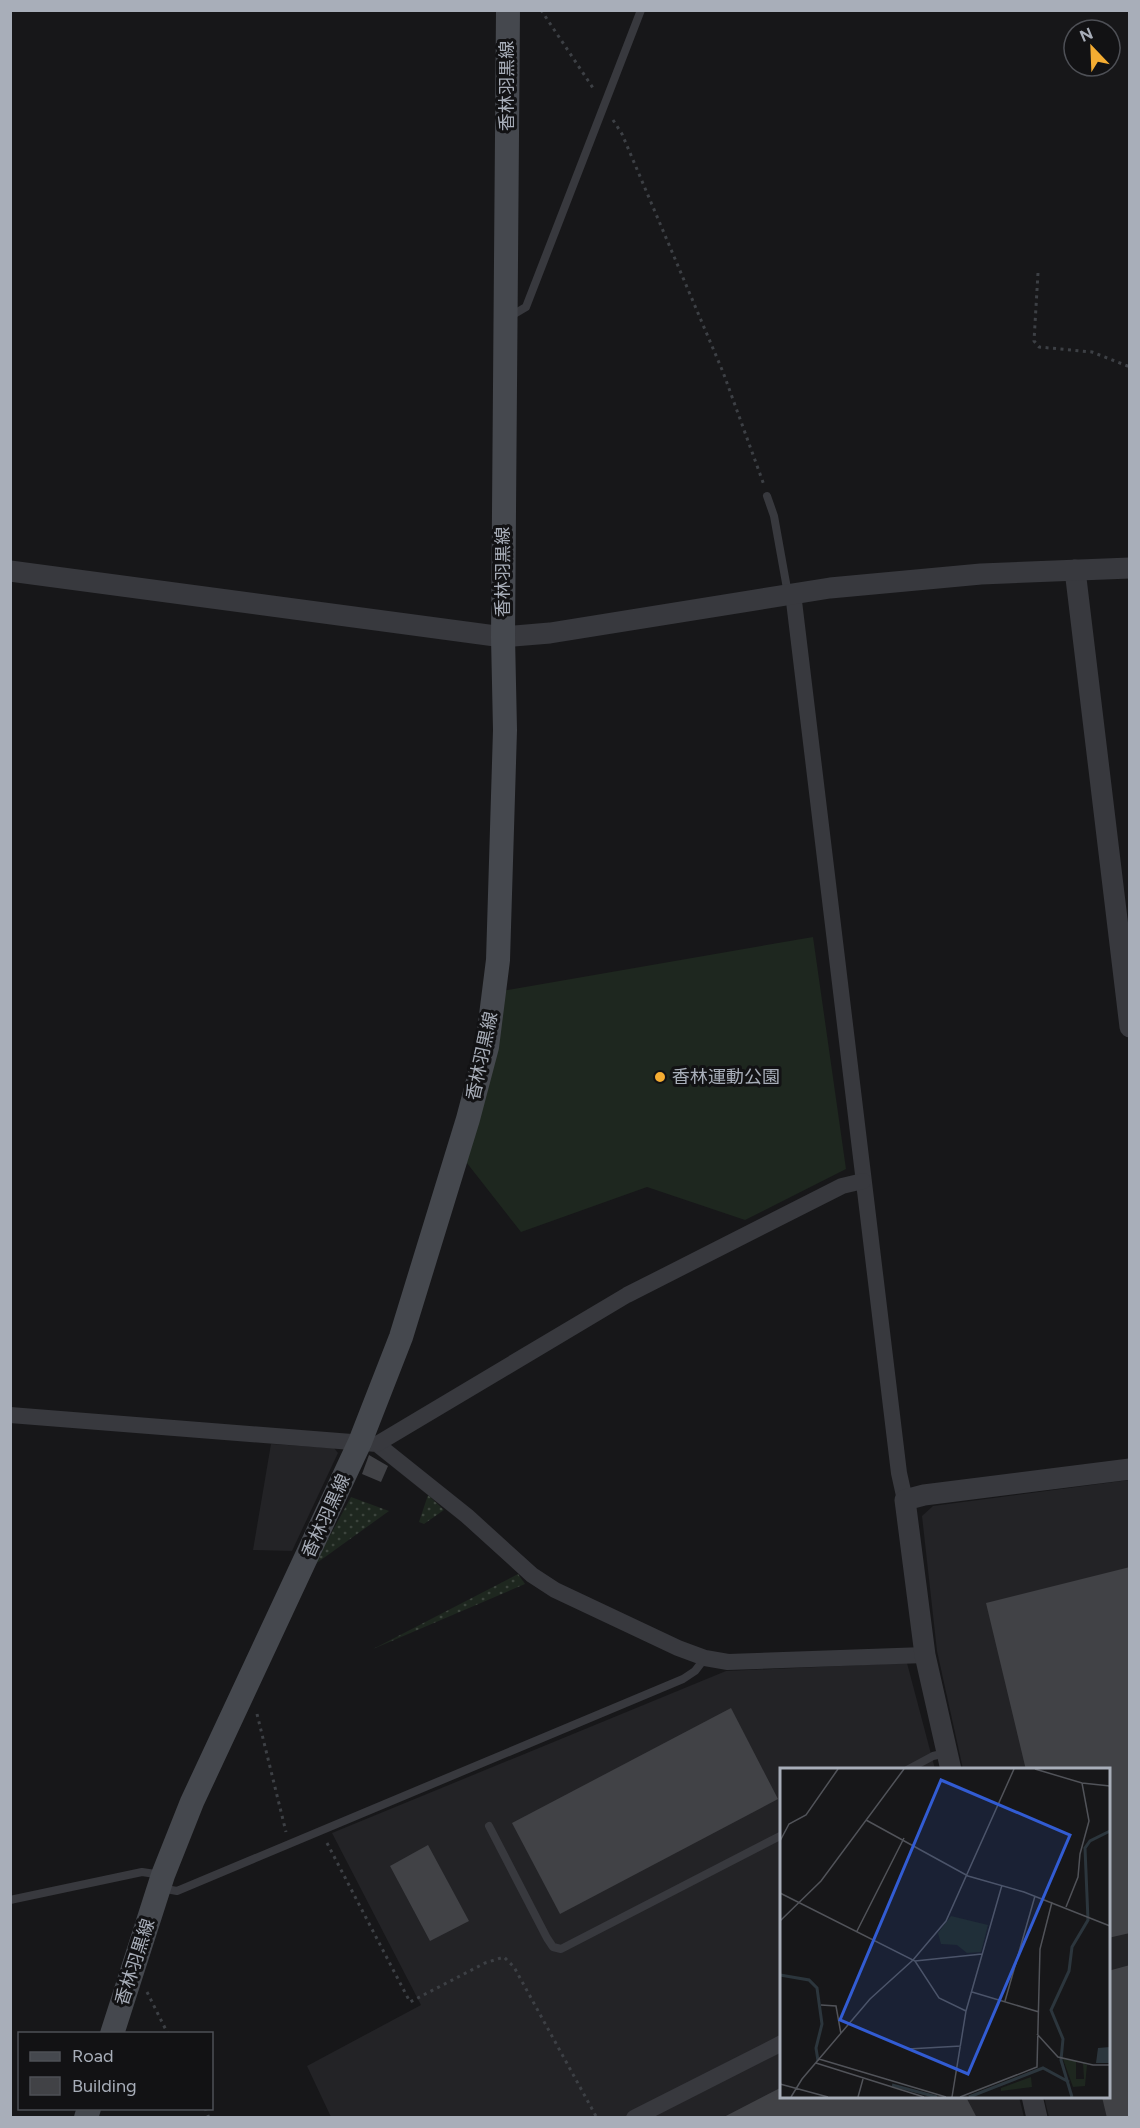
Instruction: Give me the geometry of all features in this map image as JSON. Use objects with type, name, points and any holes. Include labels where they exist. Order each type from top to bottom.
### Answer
[{"type":"main road","name":"香林羽黒線","points":[[113,2032],[161,1881],[192,1802],[242,1695],[368,1443],[487,1047],[498,949],[505,729],[503,637],[508,10]]},
{"type":"street","points":[[10,571],[503,637],[550,633],[790,594],[891,581],[1130,568]]},
{"type":"street","points":[[1075,570],[1130,1027]]},
{"type":"street","points":[[790,594],[899,1473],[905,1500],[925,1655],[949,1761]]},
{"type":"street","points":[[368,1443],[673,1269],[842,1186],[864,1181]]},
{"type":"street","points":[[10,1415],[368,1443],[467,1516],[532,1575],[555,1590],[640,1632],[705,1658],[728,1662],[925,1655]]},
{"type":"street","points":[[905,1500],[924,1495],[1130,1469]]},
{"type":"street","points":[[634,2118],[780,2044]]},
{"type":"street","points":[[1032,2098],[1038,2118]]},
{"type":"lane","points":[[506,319],[526,307],[641,10]]},
{"type":"lane","points":[[767,496],[790,594]]},
{"type":"lane","points":[[10,1900],[142,1872],[177,1891],[683,1679],[695,1671],[705,1658]]},
{"type":"lane","points":[[911,1768],[933,1756],[949,1761]]},
{"type":"lane","points":[[489,1826],[547,1938],[553,1947],[561,1949],[780,1836]]},
{"type":"path","points":[[541,10],[622,134],[723,372],[767,496]]},
{"type":"path","points":[[1038,273],[1034,341],[1039,347],[1092,352],[1130,367]]},
{"type":"path","points":[[242,1695],[256,1708],[281,1823],[290,1843]]},
{"type":"path","points":[[320,1830],[410,2002],[485,1963],[504,1958],[514,1967],[597,2118]]},
{"type":"path","points":[[128,1981],[141,1986],[148,1993],[167,2032]]},
{"type":"shaded area","name":"香林運動公園","points":[[813,937],[846,1169],[745,1220],[647,1187],[521,1232],[463,1158],[502,991]]},
{"type":"shaded area","points":[[271,1444],[334,1448],[338,1453],[292,1551],[253,1550]]},
{"type":"shaded area","points":[[1129,1480],[1129,2117],[1049,2117],[1044,2098],[1110,2098],[1110,1768],[963,1768],[937,1651],[922,1516],[933,1506]]},
{"type":"shaded area","points":[[428,1495],[444,1510],[424,1524],[419,1522]]},
{"type":"shaded area","points":[[351,1497],[389,1511],[314,1565]]},
{"type":"shaded area","points":[[518,1574],[525,1584],[373,1649]]},
{"type":"shaded area","points":[[907,1663],[935,1768],[780,1768],[780,2098],[1019,2098],[1024,2117],[331,2117],[307,2066],[421,2005],[332,1833],[726,1671]]},
{"type":"building","points":[[369,1455],[388,1466],[381,1482],[362,1474]]},
{"type":"building","points":[[1130,1567],[1130,1933],[1110,1938],[1110,1768],[1026,1768],[986,1603]]},
{"type":"building","points":[[731,1708],[778,1799],[560,1914],[512,1823]]},
{"type":"building","points":[[428,1845],[469,1921],[430,1941],[390,1866]]},
{"type":"building","points":[[1130,1965],[1130,2118],[1107,2118],[1102,2098],[1110,2098],[1110,1970]]},
{"type":"building","points":[[780,2088],[780,2098],[967,2098],[977,2118],[722,2118]]},
{"type":"place","name":"香林運動公園","points":[[660,1077]]}]
